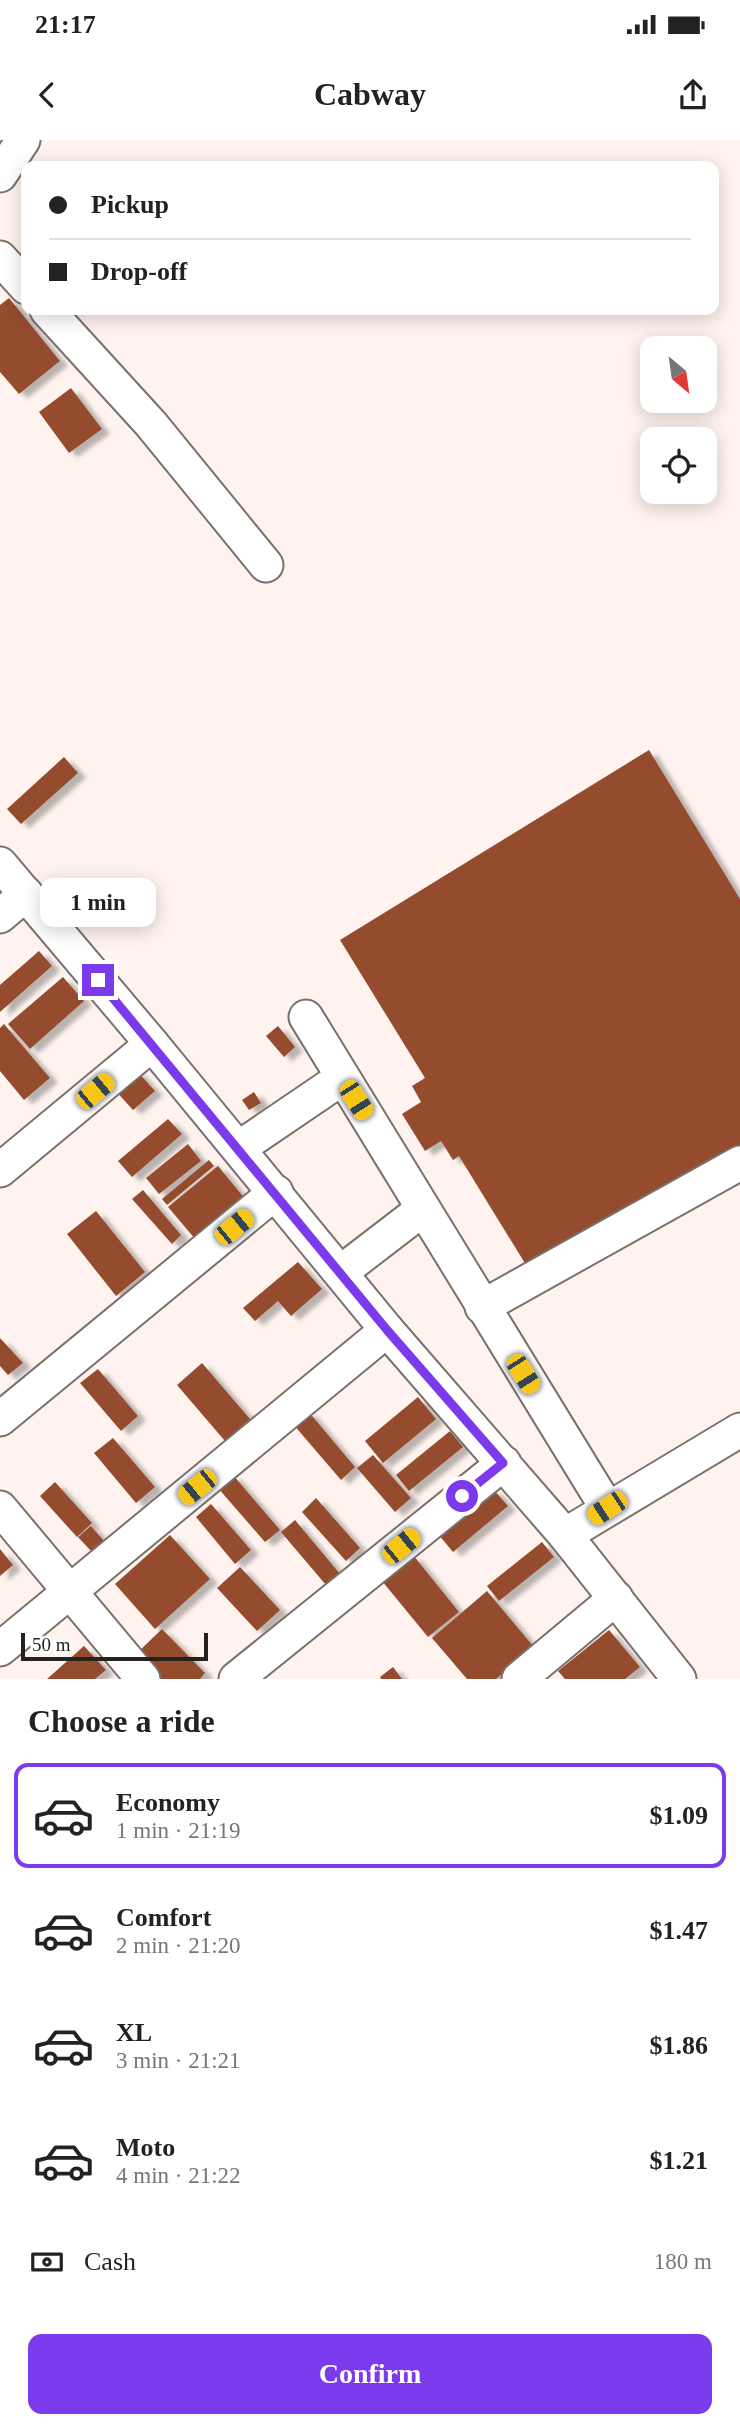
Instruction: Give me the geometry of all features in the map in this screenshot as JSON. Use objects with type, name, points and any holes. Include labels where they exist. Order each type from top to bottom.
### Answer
[{"type":"street","points":[[0,258],[21,281]]},
{"type":"street","points":[[52,315],[151,424],[266,565]]},
{"type":"street","points":[[0,864],[276,1192],[387,1330],[565,1535],[679,1679]]},
{"type":"street","points":[[0,916],[26,894]]},
{"type":"street","points":[[306,1017],[607,1508]]},
{"type":"street","points":[[0,1170],[152,1044]]},
{"type":"street","points":[[239,1148],[342,1078]]},
{"type":"street","points":[[482,1307],[740,1163]]},
{"type":"street","points":[[0,1419],[276,1192]]},
{"type":"street","points":[[341,1272],[423,1209]]},
{"type":"street","points":[[0,1648],[387,1330]]},
{"type":"street","points":[[565,1535],[740,1430]]},
{"type":"street","points":[[236,1679],[503,1463]]},
{"type":"street","points":[[0,1508],[143,1679]]},
{"type":"street","points":[[519,1679],[616,1598]]},
{"type":"building","points":[[9,298],[60,361],[19,394],[0,372],[0,305]]},
{"type":"building","points":[[71,388],[102,429],[69,453],[39,412]]},
{"type":"building","points":[[649,750],[740,899],[740,1145],[531,1273],[459,1156],[453,1160],[441,1141],[425,1151],[402,1114],[421,1102],[412,1086],[425,1078],[340,940]]},
{"type":"building","points":[[64,757],[78,773],[21,824],[7,809]]},
{"type":"building","points":[[39,951],[52,966],[0,1012],[0,985]]},
{"type":"building","points":[[63,977],[84,1001],[30,1049],[8,1024]]},
{"type":"building","points":[[4,1024],[50,1078],[24,1100],[0,1071],[0,1028]]},
{"type":"building","points":[[278,1026],[295,1047],[284,1057],[266,1036]]},
{"type":"building","points":[[136,1070],[155,1091],[133,1110],[114,1089]]},
{"type":"building","points":[[254,1092],[261,1103],[249,1110],[242,1100]]},
{"type":"building","points":[[168,1119],[182,1134],[132,1177],[118,1161]]},
{"type":"building","points":[[188,1144],[201,1161],[159,1194],[146,1178]]},
{"type":"building","points":[[209,1160],[214,1166],[167,1205],[162,1199]]},
{"type":"building","points":[[218,1166],[246,1200],[196,1240],[168,1207]]},
{"type":"building","points":[[143,1190],[181,1235],[172,1244],[132,1199]]},
{"type":"building","points":[[96,1211],[145,1272],[116,1296],[67,1234]]},
{"type":"building","points":[[298,1262],[322,1289],[291,1316],[278,1301],[255,1321],[243,1308]]},
{"type":"building","points":[[0,1338],[23,1363],[8,1375],[0,1366]]},
{"type":"building","points":[[202,1363],[250,1419],[225,1441],[177,1385]]},
{"type":"building","points":[[98,1369],[138,1416],[121,1431],[80,1383]]},
{"type":"building","points":[[418,1397],[436,1419],[383,1463],[365,1441]]},
{"type":"building","points":[[308,1411],[355,1467],[341,1480],[293,1424]]},
{"type":"building","points":[[450,1431],[463,1447],[409,1491],[396,1475]]},
{"type":"building","points":[[113,1438],[155,1487],[136,1503],[94,1453]]},
{"type":"building","points":[[373,1455],[411,1498],[395,1512],[357,1468]]},
{"type":"building","points":[[233,1475],[280,1530],[265,1542],[218,1488]]},
{"type":"building","points":[[55,1482],[92,1523],[77,1537],[40,1496]]},
{"type":"building","points":[[493,1489],[508,1506],[453,1552],[438,1534]]},
{"type":"building","points":[[316,1498],[360,1548],[346,1561],[302,1512]]},
{"type":"building","points":[[211,1504],[251,1550],[235,1564],[196,1517]]},
{"type":"building","points":[[295,1520],[340,1574],[326,1585],[281,1532]]},
{"type":"building","points":[[91,1526],[104,1541],[92,1552],[78,1537]]},
{"type":"building","points":[[170,1535],[210,1579],[155,1629],[115,1584]]},
{"type":"building","points":[[542,1542],[554,1557],[499,1601],[487,1586]]},
{"type":"building","points":[[0,1549],[13,1565],[0,1576]]},
{"type":"building","points":[[413,1555],[459,1612],[428,1637],[382,1581]]},
{"type":"building","points":[[240,1567],[280,1610],[257,1631],[217,1588]]},
{"type":"building","points":[[487,1591],[534,1647],[496,1679],[467,1679],[432,1638]]},
{"type":"building","points":[[162,1629],[205,1673],[200,1679],[158,1679],[135,1655]]},
{"type":"building","points":[[609,1630],[640,1667],[625,1679],[565,1679],[558,1671]]},
{"type":"building","points":[[84,1646],[106,1670],[95,1679],[47,1679]]},
{"type":"building","points":[[393,1667],[402,1679],[381,1679],[380,1677]]},
{"type":"route","points":[[98,980],[276,1192],[387,1330],[503,1463],[462,1496]]}]
